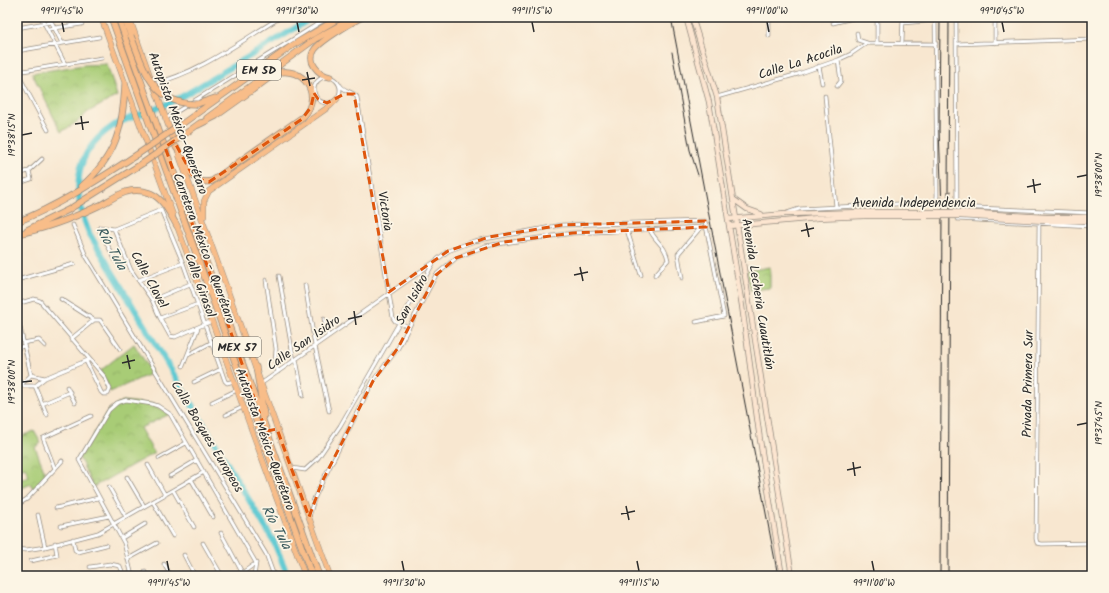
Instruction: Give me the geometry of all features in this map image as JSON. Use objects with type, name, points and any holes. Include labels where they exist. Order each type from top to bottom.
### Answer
[{"type":"highway","name":"Carretera México - Querétaro","points":[[111,17],[143,95]]},
{"type":"highway","name":"Carretera México - Querétaro","points":[[118,17],[143,95],[319,576]]},
{"type":"highway","points":[[124,17],[146,74],[158,90],[178,102],[197,104],[206,103],[228,93]]},
{"type":"highway","name":"EM 5D","points":[[17,222],[38,213],[93,183],[228,93],[293,45],[341,17]]},
{"type":"highway","name":"EM 5D","points":[[17,234],[68,210],[143,163],[198,125],[315,39],[355,17]]},
{"type":"highway","points":[[330,77],[323,75],[315,67],[312,58],[314,51],[318,46],[362,17]]},
{"type":"highway","points":[[176,147],[194,178],[203,182],[212,181],[302,118],[309,110],[314,91],[302,77],[294,73],[276,73],[216,116],[198,125]]},
{"type":"highway","points":[[75,193],[100,170],[112,151],[120,129],[125,99],[125,84]]},
{"type":"highway","points":[[308,84],[312,99]]},
{"type":"highway","name":"Carretera México - Querétaro","points":[[152,120],[312,576]]},
{"type":"highway","points":[[17,234],[33,231],[70,218],[127,192],[138,191],[147,192],[162,202],[177,226]]},
{"type":"highway","points":[[17,218],[38,213]]},
{"type":"highway","points":[[256,367],[268,437]]},
{"type":"highway","points":[[312,557],[323,576]]},
{"type":"main road","name":"Autopista México-Querétaro","points":[[101,17],[305,576]]},
{"type":"main road","name":"Autopista México-Querétaro","points":[[129,17],[262,383],[290,467],[310,517],[330,576]]},
{"type":"main road","name":"Avenida Lecheria Cuautitlán","points":[[686,17],[710,102],[760,440],[782,576]]},
{"type":"main road","name":"Avenida Lecheria Cuautitlán","points":[[692,17],[717,97],[792,576]]},
{"type":"main road","points":[[207,231],[203,208],[204,198],[207,192],[330,106],[337,98]]},
{"type":"main road","points":[[733,199],[747,209],[764,215]]},
{"type":"main road","name":"Avenida Independencia","points":[[736,218],[785,214],[864,214],[1092,221]]},
{"type":"main road","name":"Avenida Independencia","points":[[737,225],[864,214]]},
{"type":"main road","name":"Avenida Independencia","points":[[1045,219],[1092,217]]},
{"type":"main road","points":[[728,219],[736,218]]},
{"type":"main road","points":[[729,226],[737,225]]},
{"type":"street","points":[[41,17],[65,64]]},
{"type":"street","points":[[49,17],[62,44]]},
{"type":"street","points":[[48,29],[83,22],[82,17]]},
{"type":"street","points":[[153,84],[169,81],[202,64],[281,17]]},
{"type":"street","points":[[165,118],[329,17]]},
{"type":"street","points":[[769,17],[769,36]]},
{"type":"street","points":[[833,23],[857,17]]},
{"type":"street","points":[[877,17],[877,43]]},
{"type":"street","points":[[902,43],[903,17]]},
{"type":"street","points":[[956,17],[956,216],[960,220],[1092,226]]},
{"type":"street","points":[[995,17],[995,43]]},
{"type":"street","points":[[785,214],[799,209],[936,202],[935,19],[903,23]]},
{"type":"street","points":[[18,26],[51,22]]},
{"type":"street","points":[[857,33],[858,40],[867,43],[936,44]]},
{"type":"street","points":[[17,51],[99,37]]},
{"type":"street","points":[[956,44],[1092,39]]},
{"type":"street","name":"Calle La Acocila","points":[[717,97],[798,74],[838,60],[851,54],[867,43]]},
{"type":"street","points":[[48,130],[17,72],[102,58]]},
{"type":"street","points":[[837,86],[841,81],[838,60]]},
{"type":"street","points":[[819,66],[822,83]]},
{"type":"street","points":[[337,98],[341,90],[340,85],[335,79],[330,77],[320,79],[315,85],[314,91],[318,100],[325,103],[332,102],[350,92]]},
{"type":"street","name":"Victoria","points":[[340,85],[344,90],[354,94],[357,97],[393,318],[399,323]]},
{"type":"street","points":[[825,96],[836,207]]},
{"type":"street","points":[[17,174],[29,171],[42,159]]},
{"type":"street","points":[[22,182],[31,179],[29,171]]},
{"type":"street","points":[[956,206],[1092,213]]},
{"type":"street","name":"Calle Girasol","points":[[114,228],[161,210],[183,264],[221,369],[227,383],[234,381]]},
{"type":"street","name":"San Isidro","points":[[290,467],[304,470],[318,458],[340,426],[434,262],[448,251],[474,241],[562,225],[705,222],[706,227],[573,232],[504,242],[469,252],[456,258],[436,275],[398,348],[373,381],[314,499],[310,517]]},
{"type":"street","name":"Privada Primera Sur","points":[[1039,224],[1036,539],[1037,543],[1092,544]]},
{"type":"street","name":"Calle Bosques Europeos","points":[[73,225],[86,256],[157,370],[266,554],[274,576]]},
{"type":"street","points":[[114,228],[104,226],[99,229],[117,263]]},
{"type":"street","points":[[682,278],[678,254],[702,227]]},
{"type":"street","points":[[696,322],[724,316],[706,227]]},
{"type":"street","name":"Calle Clavel","points":[[114,228],[131,270],[152,300],[160,318],[172,337],[198,328]]},
{"type":"street","points":[[627,230],[641,275]]},
{"type":"street","points":[[650,230],[655,240],[665,248],[668,260],[655,275]]},
{"type":"street","name":"Calle San Isidro","points":[[262,383],[389,292],[434,262]]},
{"type":"street","points":[[17,280],[74,264]]},
{"type":"street","points":[[139,280],[183,264]]},
{"type":"street","points":[[279,276],[303,396]]},
{"type":"street","points":[[266,280],[276,349],[275,361],[278,372]]},
{"type":"street","points":[[152,300],[190,284]]},
{"type":"street","points":[[306,285],[315,346],[329,411]]},
{"type":"street","points":[[160,318],[203,298]]},
{"type":"street","points":[[61,299],[94,320],[100,320],[120,349]]},
{"type":"street","points":[[17,304],[38,300],[88,360],[104,376],[110,392],[105,395],[101,392],[88,360]]},
{"type":"street","points":[[324,319],[328,336]]},
{"type":"street","points":[[71,339],[94,320]]},
{"type":"street","points":[[183,366],[198,328],[212,321]]},
{"type":"street","points":[[19,323],[31,375]]},
{"type":"street","points":[[399,323],[409,327]]},
{"type":"street","points":[[188,355],[218,339]]},
{"type":"street","points":[[17,348],[24,344],[39,340],[45,346]]},
{"type":"street","points":[[19,385],[35,386],[46,378],[88,360]]},
{"type":"street","points":[[194,382],[221,369]]},
{"type":"street","points":[[31,375],[46,378]]},
{"type":"street","points":[[19,385],[31,375]]},
{"type":"street","points":[[28,378],[29,386]]},
{"type":"street","points":[[35,386],[47,415]]},
{"type":"street","points":[[67,387],[75,403]]},
{"type":"street","points":[[212,402],[237,390]]},
{"type":"street","points":[[42,404],[70,392]]},
{"type":"street","points":[[132,576],[122,538],[98,498],[79,460],[109,410],[117,403],[126,400],[152,404],[170,414],[256,563],[254,576]]},
{"type":"street","points":[[226,415],[243,407]]},
{"type":"street","points":[[55,469],[43,438],[91,416]]},
{"type":"street","points":[[17,428],[19,432]]},
{"type":"street","points":[[159,458],[186,443]]},
{"type":"street","points":[[170,476],[197,460]]},
{"type":"street","points":[[17,505],[27,498],[62,461]]},
{"type":"street","points":[[148,465],[165,495]]},
{"type":"street","points":[[17,549],[26,550],[98,533],[204,472]]},
{"type":"street","points":[[127,477],[144,506]]},
{"type":"street","points":[[191,479],[213,516]]},
{"type":"street","points":[[109,487],[126,517]]},
{"type":"street","points":[[173,490],[194,527]]},
{"type":"street","points":[[56,508],[98,498]]},
{"type":"street","points":[[153,502],[173,536]]},
{"type":"street","points":[[38,515],[45,546]]},
{"type":"street","points":[[61,526],[109,516]]},
{"type":"street","points":[[122,538],[145,524]]},
{"type":"street","points":[[221,533],[244,574]]},
{"type":"street","points":[[73,539],[75,550],[78,552],[106,545]]},
{"type":"street","points":[[32,561],[57,555],[55,543]]},
{"type":"street","points":[[128,559],[156,543]]},
{"type":"street","points":[[203,543],[222,576]]},
{"type":"street","points":[[184,555],[196,576]]},
{"type":"street","points":[[238,576],[244,574],[256,563]]},
{"type":"street","points":[[90,567],[115,564],[120,566],[124,576]]},
{"type":"street","points":[[164,564],[171,576]]},
{"type":"street","points":[[145,572],[147,576]]},
{"type":"highlighted area","points":[[314,93],[318,99],[327,103],[344,94],[354,94],[389,292],[448,251],[489,237],[562,225],[705,221],[706,227],[573,233],[504,242],[456,258],[436,275],[398,348],[373,381],[322,482],[309,517],[277,429],[267,431],[268,437],[165,147],[174,141],[194,178],[209,182],[302,119],[311,107]]},
{"type":"green space","points":[[107,64],[117,96],[88,112],[77,122],[61,132],[32,73],[84,65]]},
{"type":"green space","points":[[770,267],[770,288],[751,290],[747,271]]},
{"type":"green space","points":[[134,344],[152,373],[110,392],[100,371]]},
{"type":"green space","points":[[122,401],[152,404],[170,414],[140,428],[154,453],[93,487],[79,457],[109,410]]},
{"type":"green space","points":[[34,431],[41,443],[35,447],[46,475],[33,489],[31,484],[17,490],[17,481],[29,476],[25,467],[17,470],[19,461],[17,438]]},
{"type":"waterway","name":"Río Tula","points":[[288,576],[273,540],[89,233],[83,218],[78,188],[79,174],[83,161],[90,148],[113,126],[126,119],[160,107],[183,96],[313,17]]},
{"type":"railway","points":[[671,17],[778,576]]},
{"type":"railway","points":[[940,17],[939,130],[942,208],[940,576]]},
{"type":"railway","points":[[948,197],[949,17]]},
{"type":"railway","points":[[672,52],[690,150],[698,175]]},
{"type":"railway","points":[[948,576],[950,191]]}]
